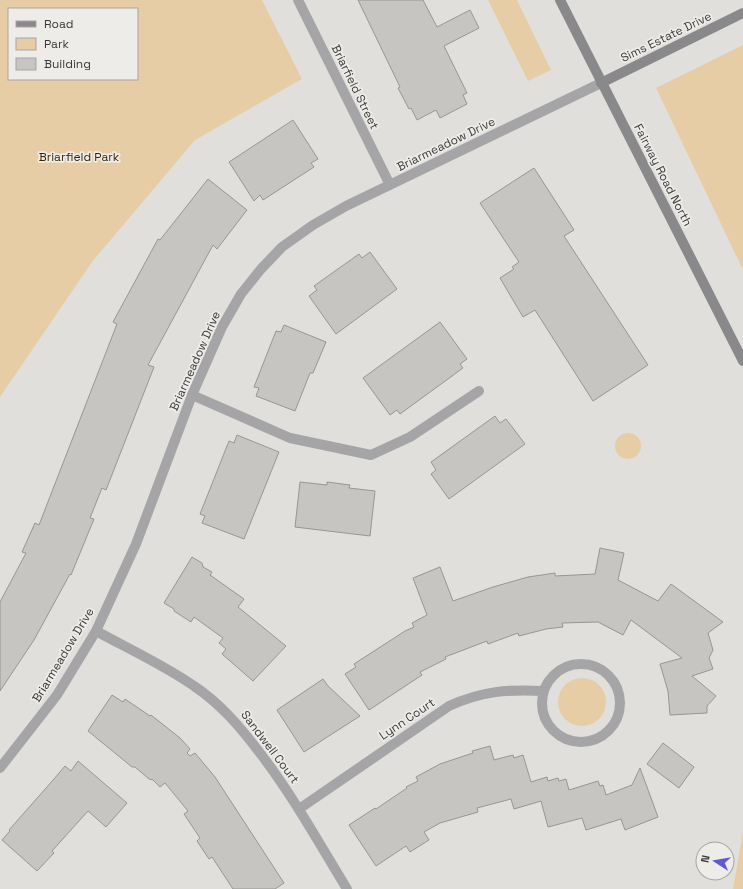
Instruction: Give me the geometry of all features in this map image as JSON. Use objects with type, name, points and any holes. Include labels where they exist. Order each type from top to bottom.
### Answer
[{"type":"main road","name":"Fairway Road North","points":[[560,0],[743,362]]},
{"type":"main road","name":"Sims Estate Drive","points":[[601,83],[743,13]]},
{"type":"street","name":"Briarfield Street","points":[[298,0],[390,185]]},
{"type":"street","name":"Briarmeadow Drive","points":[[0,768],[57,695],[96,630],[136,544],[192,395],[222,327],[242,294],[262,269],[282,247],[313,225],[346,206],[601,83]]},
{"type":"street","points":[[192,395],[290,438],[371,455],[410,437],[479,391]]},
{"type":"street","name":"Sandwell Court","points":[[96,630],[156,662],[194,686],[228,714],[245,733],[280,779],[347,889]]},
{"type":"street","points":[[572,664],[586,664],[599,668],[610,676],[618,687],[621,700],[619,714],[613,726],[604,734],[593,740],[581,742],[569,740],[558,734],[550,726],[544,715],[542,703],[544,691],[550,679],[560,670],[572,664]]},
{"type":"street","name":"Lynn Court","points":[[299,809],[449,706],[466,698],[484,693],[522,690],[544,691]]},
{"type":"green space","name":"Briarfield Park","points":[[0,0],[262,0],[302,79],[195,140],[92,262],[0,397]]},
{"type":"green space","points":[[488,0],[517,0],[551,70],[528,81]]},
{"type":"green space","points":[[743,45],[743,270],[656,88]]},
{"type":"green space","points":[[628,433],[637,437],[641,446],[637,455],[628,459],[619,455],[615,446],[619,437]]},
{"type":"green space","points":[[582,678],[591,680],[599,685],[604,693],[606,702],[604,711],[599,719],[591,724],[582,726],[573,724],[565,719],[560,711],[558,702],[560,693],[565,685],[573,680]]},
{"type":"green space","points":[[743,831],[743,889],[733,889]]},
{"type":"building","points":[[358,0],[423,0],[437,27],[470,10],[479,28],[444,46],[467,93],[463,95],[467,104],[440,118],[436,110],[417,120],[411,108],[409,109],[398,88],[400,87]]},
{"type":"building","points":[[293,120],[318,159],[311,163],[314,167],[263,200],[260,195],[254,201],[229,162]]},
{"type":"building","points":[[534,168],[574,230],[564,236],[648,365],[593,401],[535,310],[523,317],[500,278],[514,269],[512,267],[519,262],[480,203]]},
{"type":"building","points":[[208,179],[247,210],[217,249],[213,245],[148,365],[154,367],[106,490],[102,488],[90,518],[94,519],[71,575],[70,574],[34,640],[0,691],[0,602],[26,553],[22,552],[35,523],[39,525],[117,324],[113,322],[158,239],[160,240]]},
{"type":"building","points":[[370,252],[397,289],[336,334],[309,296],[317,290],[314,286],[359,254],[362,258]]},
{"type":"building","points":[[440,322],[467,359],[460,364],[463,368],[400,414],[397,410],[390,415],[363,378]]},
{"type":"building","points":[[284,325],[326,342],[313,373],[310,373],[295,411],[256,396],[259,388],[254,387],[276,331],[281,332]]},
{"type":"building","points":[[495,416],[500,423],[506,419],[525,444],[449,499],[431,474],[436,470],[431,462]]},
{"type":"building","points":[[237,435],[279,452],[244,539],[202,523],[205,516],[200,514],[229,441],[234,443]]},
{"type":"building","points":[[300,482],[327,485],[327,482],[350,485],[349,488],[375,491],[370,536],[295,527]]},
{"type":"building","points":[[600,548],[624,553],[618,580],[658,601],[671,584],[723,622],[708,633],[713,650],[709,658],[713,669],[692,676],[716,696],[707,706],[707,713],[670,715],[668,691],[660,664],[682,658],[631,620],[623,635],[598,622],[562,623],[563,627],[546,629],[519,636],[518,633],[488,644],[487,641],[445,657],[446,659],[420,672],[422,675],[369,710],[345,674],[356,667],[354,664],[405,631],[414,627],[412,623],[427,615],[413,578],[440,567],[453,601],[528,577],[555,573],[555,576],[595,574]]},
{"type":"building","points":[[192,557],[202,563],[203,567],[212,572],[210,575],[244,599],[238,607],[286,646],[253,681],[222,654],[226,649],[219,643],[223,638],[194,617],[191,622],[164,603]]},
{"type":"building","points":[[323,679],[328,686],[360,716],[304,752],[277,710]]},
{"type":"building","points":[[112,695],[123,702],[125,699],[150,716],[151,715],[180,738],[190,749],[187,753],[190,756],[195,753],[215,777],[284,883],[275,889],[233,889],[212,857],[209,859],[197,841],[200,838],[184,814],[188,811],[165,783],[160,787],[135,767],[132,767],[88,731]]},
{"type":"building","points":[[663,743],[694,767],[679,788],[647,764]]},
{"type":"building","points":[[490,746],[494,760],[513,755],[514,758],[523,755],[531,782],[547,777],[548,781],[558,778],[559,781],[566,779],[569,790],[598,781],[600,786],[603,785],[606,795],[632,785],[640,768],[658,817],[625,830],[621,819],[586,830],[582,818],[548,827],[541,801],[514,809],[511,799],[477,808],[478,812],[440,823],[424,832],[429,840],[410,852],[406,846],[376,866],[349,825],[375,808],[376,809],[407,788],[406,787],[418,781],[416,777],[440,764],[473,753],[472,751]]},
{"type":"building","points":[[78,761],[127,803],[106,827],[88,811],[52,851],[54,853],[37,871],[2,840],[65,766],[71,771]]}]
